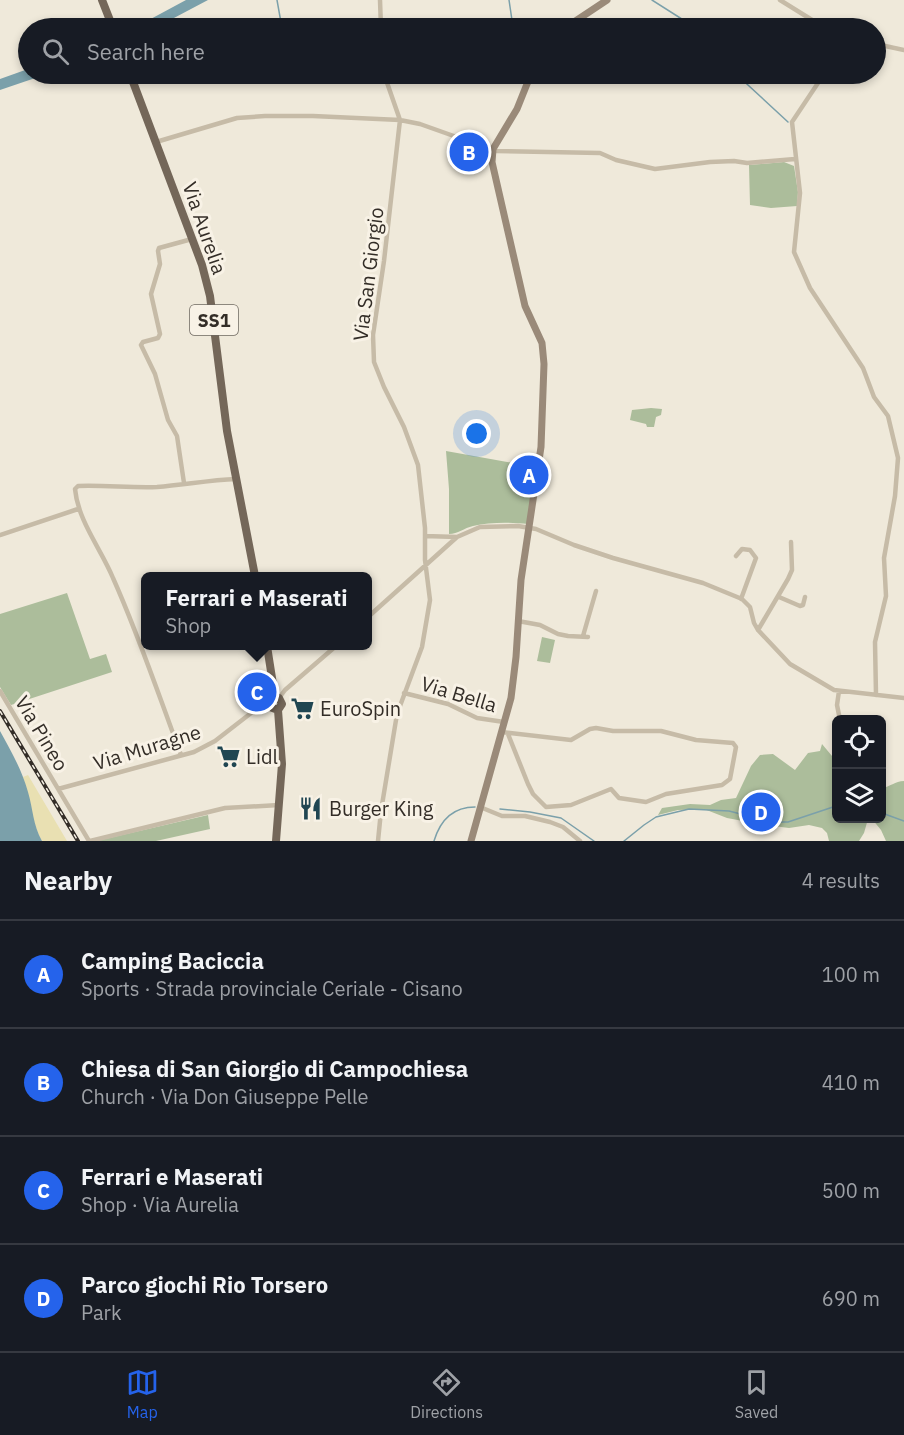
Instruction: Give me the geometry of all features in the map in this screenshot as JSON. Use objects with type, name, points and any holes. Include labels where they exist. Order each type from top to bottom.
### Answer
[{"type":"main road","points":[[102,0],[109,18]]},
{"type":"main road","points":[[580,18],[607,0]]},
{"type":"main road","name":"Via Aurelia","points":[[134,84],[192,239],[210,296],[227,431],[254,572]]},
{"type":"main road","points":[[471,841],[505,733],[516,657],[521,580],[540,447],[544,348],[525,306],[492,162],[493,149],[517,109],[527,84]]},
{"type":"main road","points":[[268,650],[277,697],[282,704],[278,710],[282,764],[276,841]]},
{"type":"main road","points":[[277,697],[270,700],[269,705],[273,710],[278,710]]},
{"type":"street","points":[[380,0],[381,18]]},
{"type":"street","points":[[780,0],[809,18]]},
{"type":"street","points":[[886,46],[904,50]]},
{"type":"street","points":[[387,84],[400,120]]},
{"type":"street","points":[[817,84],[792,122],[800,193],[794,252],[810,288],[863,368],[874,397],[888,416],[898,458],[895,496],[884,558],[886,596],[875,642],[876,694]]},
{"type":"street","points":[[156,142],[218,123],[265,116],[313,116],[400,120],[420,124],[496,151],[600,153],[616,160],[655,169],[734,160],[747,163],[795,159]]},
{"type":"street","name":"Via San Giorgio","points":[[400,120],[373,335],[374,362],[416,457],[423,504],[426,565]]},
{"type":"street","points":[[184,483],[177,435],[168,420],[154,375],[141,344],[158,338],[160,334],[151,294],[160,264],[158,250],[192,239]]},
{"type":"street","points":[[141,642],[104,556],[78,509],[75,490],[78,486],[158,487],[236,479]]},
{"type":"street","points":[[0,535],[78,509]]},
{"type":"street","points":[[372,613],[457,537],[480,527],[530,528],[613,558],[703,583],[741,599],[750,607],[758,630],[794,667],[839,692],[904,698]]},
{"type":"street","points":[[425,536],[457,537]]},
{"type":"street","points":[[758,630],[792,570],[791,542]]},
{"type":"street","points":[[736,556],[742,549],[750,550],[756,558],[741,599]]},
{"type":"street","name":"Via Bella","points":[[378,841],[397,714],[422,647],[429,616],[430,586],[426,565]]},
{"type":"street","points":[[518,621],[540,625],[558,634],[586,636],[596,591]]},
{"type":"street","points":[[778,597],[800,606],[805,597]]},
{"type":"street","points":[[144,650],[181,755]]},
{"type":"street","points":[[277,697],[330,650]]},
{"type":"street","name":"Via Pineo","points":[[0,691],[90,841]]},
{"type":"street","points":[[839,692],[837,705],[839,715]]},
{"type":"street","name":"Via Bella","points":[[404,693],[448,704],[477,718],[505,722]]},
{"type":"street","name":"Via Muragne","points":[[58,789],[194,752],[215,741],[255,710],[269,705]]},
{"type":"street","points":[[596,728],[613,731],[661,731],[696,740],[734,743],[736,747],[730,779],[722,785],[666,794],[646,802],[619,798],[611,789],[571,805],[546,807],[533,794],[505,733],[570,740],[596,728]]},
{"type":"street","points":[[90,841],[225,808],[279,805]]},
{"type":"street","points":[[480,807],[502,816],[525,816],[550,822],[562,827],[580,841]]},
{"type":"green space","points":[[784,162],[794,166],[798,192],[797,206],[771,208],[750,205],[749,165]]},
{"type":"green space","points":[[662,409],[661,415],[656,417],[654,427],[647,427],[646,424],[630,420],[632,410]]},
{"type":"green space","points":[[446,451],[536,467],[528,524],[486,524],[449,534]]},
{"type":"green space","points":[[67,593],[90,659],[106,654],[112,672],[11,705],[0,687],[0,614]]},
{"type":"green space","points":[[542,637],[555,640],[550,663],[537,661]]},
{"type":"green space","points":[[822,744],[832,756],[832,823],[867,823],[859,841],[829,841],[827,833],[822,828],[809,825],[789,828],[759,824],[727,818],[704,809],[678,810],[658,815],[662,808],[690,804],[710,805],[721,800],[736,798],[751,766],[760,755],[773,754],[795,770],[808,753],[820,751]]},
{"type":"green space","points":[[904,781],[904,841],[886,841],[875,823],[886,823],[886,787]]},
{"type":"green space","points":[[208,815],[210,829],[156,841],[96,841]]},
{"type":"sand","points":[[28,775],[67,841],[42,841],[35,826],[23,777]]},
{"type":"water","points":[[186,0],[208,0],[174,18],[153,18]]},
{"type":"water","points":[[18,73],[18,84],[0,90],[0,79]]},
{"type":"water","points":[[0,731],[23,776],[42,841],[0,841]]},
{"type":"waterway","points":[[277,0],[280,18]]},
{"type":"waterway","points":[[509,0],[512,18]]},
{"type":"waterway","points":[[652,0],[680,18]]},
{"type":"waterway","points":[[747,84],[788,122]]},
{"type":"waterway","points":[[434,841],[448,816],[454,812],[475,807]]},
{"type":"waterway","points":[[624,841],[656,817],[689,809],[729,811],[772,822],[788,822],[832,807]]},
{"type":"waterway","points":[[500,809],[561,818],[594,841]]},
{"type":"waterway","points":[[886,814],[904,821]]},
{"type":"railway","points":[[0,711],[78,841]]},
{"type":"place","name":"Chiesa di San Giorgio di Campochiesa","points":[[469,152]]},
{"type":"place","name":"Camping Baciccia","points":[[529,475]]},
{"type":"place","name":"Ferrari e Maserati","points":[[257,692]]},
{"type":"place","name":"EuroSpin","points":[[302,708]]},
{"type":"place","name":"Lidl","points":[[228,756]]},
{"type":"place","name":"Burger King","points":[[311,808]]},
{"type":"place","name":"Parco giochi Rio Torsero","points":[[761,812]]}]
